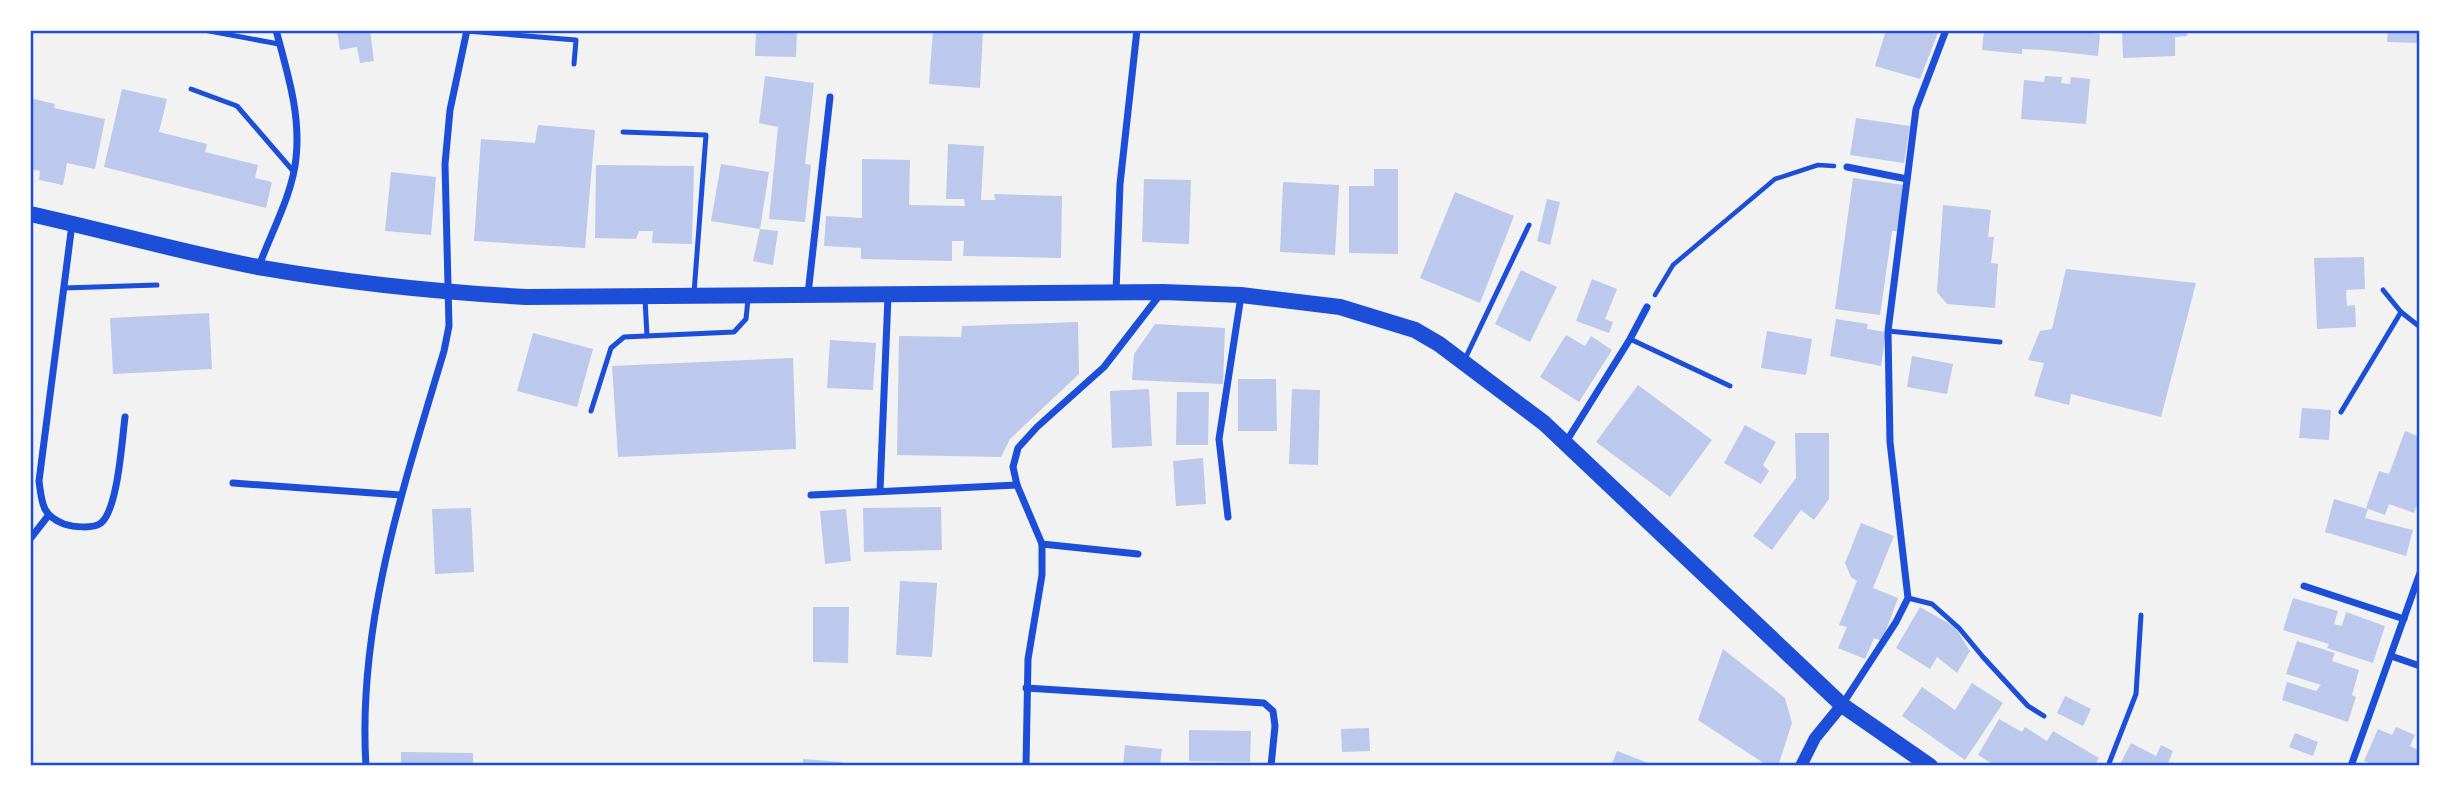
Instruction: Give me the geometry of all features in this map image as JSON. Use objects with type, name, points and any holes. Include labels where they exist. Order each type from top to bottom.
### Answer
[{"type":"main road","points":[[30,214],[258,267],[337,280],[447,292],[526,297],[1163,292],[1241,295],[1340,307],[1390,321],[1415,330],[1463,362],[1544,423],[1842,705],[1930,766]]},
{"type":"street","points":[[258,267],[294,172],[297,145],[296,113],[275,30]]},
{"type":"street","points":[[366,766],[366,679],[374,623],[401,495],[449,326],[445,164],[450,110],[467,30]]},
{"type":"street","points":[[1116,292],[1120,184],[1136,30]]},
{"type":"street","points":[[1801,766],[1815,738],[1842,705],[1896,622],[1908,598],[1890,442],[1888,331],[1916,109],[1946,30]]},
{"type":"street","points":[[808,295],[830,97]]},
{"type":"street","points":[[1847,167],[1907,179]]},
{"type":"street","points":[[72,223],[39,481],[42,504],[48,516],[67,525],[89,527],[101,523],[112,505],[125,417]]},
{"type":"street","points":[[1026,766],[1028,659],[1042,576],[1042,544],[1017,485],[1013,467],[1018,449],[1037,427],[1104,368],[1163,292]]},
{"type":"street","points":[[1228,517],[1219,439],[1241,295]]},
{"type":"street","points":[[880,491],[888,296]]},
{"type":"street","points":[[1566,443],[1647,307]]},
{"type":"street","points":[[233,483],[401,495]]},
{"type":"street","points":[[811,495],[1017,485]]},
{"type":"street","points":[[30,539],[48,516]]},
{"type":"street","points":[[1042,544],[1138,554]]},
{"type":"street","points":[[2351,766],[2420,573]]},
{"type":"street","points":[[2304,586],[2404,619]]},
{"type":"street","points":[[2391,656],[2420,666]]},
{"type":"street","points":[[1026,688],[1264,703],[1273,711],[1274,719],[1271,766]]},
{"type":"lane","points":[[204,30],[279,44]]},
{"type":"lane","points":[[467,30],[576,40],[574,64]]},
{"type":"lane","points":[[191,89],[237,106],[294,172]]},
{"type":"lane","points":[[623,132],[706,135],[693,296]]},
{"type":"lane","points":[[1463,362],[1529,225]]},
{"type":"lane","points":[[64,288],[158,285]]},
{"type":"lane","points":[[2383,290],[2401,312],[2420,327]]},
{"type":"lane","points":[[645,296],[647,336]]},
{"type":"lane","points":[[590,411],[611,348],[624,337],[734,332],[746,319],[748,296]]},
{"type":"lane","points":[[2341,412],[2401,312]]},
{"type":"lane","points":[[1888,331],[2000,342]]},
{"type":"lane","points":[[1630,339],[1730,386]]},
{"type":"lane","points":[[1908,598],[1932,604],[1959,628],[2028,706],[2044,716]]},
{"type":"lane","points":[[2108,766],[2136,694],[2141,615]]},
{"type":"path","points":[[1647,307],[1673,265],[1775,179],[1818,165],[1847,167]]},
{"type":"building","points":[[337,30],[370,30],[374,61],[360,63],[357,47],[340,50]]},
{"type":"building","points":[[756,30],[797,30],[796,57],[755,56]]},
{"type":"building","points":[[933,30],[983,32],[980,88],[929,84]]},
{"type":"building","points":[[1886,30],[1939,30],[1920,79],[1875,66]]},
{"type":"building","points":[[1984,30],[2085,30],[2084,32],[2100,34],[2098,56],[2044,50],[2022,49],[2022,54],[1982,50]]},
{"type":"building","points":[[2122,30],[2187,30],[2187,36],[2175,37],[2175,56],[2123,58]]},
{"type":"building","points":[[2388,30],[2420,30],[2420,43],[2387,42]]},
{"type":"building","points":[[765,76],[814,83],[805,164],[811,165],[805,222],[769,219],[778,127],[759,123]]},
{"type":"building","points":[[2045,76],[2062,77],[2061,83],[2070,84],[2071,77],[2090,79],[2086,124],[2021,119],[2024,80],[2044,82]]},
{"type":"building","points":[[122,89],[167,99],[159,132],[207,144],[205,152],[258,165],[255,178],[272,182],[266,208],[104,167]]},
{"type":"building","points":[[30,98],[55,104],[54,108],[105,119],[95,169],[67,163],[63,185],[39,180],[40,171],[30,169]]},
{"type":"building","points":[[1856,118],[1910,126],[1904,163],[1850,155]]},
{"type":"building","points":[[538,125],[595,130],[585,248],[474,241],[481,139],[535,143]]},
{"type":"building","points":[[948,144],[984,146],[981,200],[995,200],[994,194],[1062,196],[1061,258],[963,256],[964,241],[952,241],[952,261],[861,259],[861,248],[824,246],[826,216],[862,218],[862,159],[910,160],[909,205],[965,206],[964,199],[946,199]]},
{"type":"building","points":[[721,164],[769,172],[760,229],[711,221]]},
{"type":"building","points":[[596,165],[694,166],[692,244],[652,243],[653,231],[639,231],[636,239],[595,238]]},
{"type":"building","points":[[1374,169],[1398,169],[1398,254],[1349,253],[1349,186],[1374,186]]},
{"type":"building","points":[[391,172],[436,177],[431,235],[385,231]]},
{"type":"building","points":[[1853,178],[1904,185],[1897,231],[1892,231],[1880,315],[1835,309]]},
{"type":"building","points":[[1144,179],[1191,180],[1189,244],[1142,242]]},
{"type":"building","points":[[1283,182],[1339,185],[1335,255],[1280,252]]},
{"type":"building","points":[[1455,192],[1514,216],[1480,303],[1420,278]]},
{"type":"building","points":[[1547,199],[1560,202],[1550,245],[1537,241]]},
{"type":"building","points":[[1943,205],[1991,210],[1988,237],[1994,237],[1991,263],[1998,264],[1995,308],[1947,304],[1937,292]]},
{"type":"building","points":[[760,229],[778,231],[773,265],[753,261]]},
{"type":"building","points":[[2364,257],[2365,289],[2346,290],[2347,306],[2355,305],[2356,327],[2317,329],[2314,258]]},
{"type":"building","points":[[2066,269],[2196,283],[2161,417],[2071,394],[2069,405],[2034,396],[2044,363],[2028,360],[2040,331],[2052,329]]},
{"type":"building","points":[[1521,270],[1557,287],[1530,342],[1495,324]]},
{"type":"building","points":[[1592,279],[1617,289],[1605,319],[1613,322],[1609,333],[1576,321]]},
{"type":"building","points":[[209,313],[212,369],[113,374],[110,318]]},
{"type":"building","points":[[1836,319],[1868,324],[1867,329],[1886,332],[1881,366],[1830,356]]},
{"type":"building","points":[[1078,322],[1079,374],[1010,439],[1001,457],[897,455],[899,336],[961,337],[962,326]]},
{"type":"building","points":[[1155,324],[1225,328],[1223,384],[1132,380],[1134,354]]},
{"type":"building","points":[[1767,331],[1812,339],[1806,375],[1761,368]]},
{"type":"building","points":[[533,333],[593,349],[577,407],[517,391]]},
{"type":"building","points":[[1566,335],[1585,346],[1591,336],[1612,350],[1579,402],[1540,377]]},
{"type":"building","points":[[830,340],[876,343],[873,390],[827,388]]},
{"type":"building","points":[[1912,356],[1953,364],[1947,394],[1907,387]]},
{"type":"building","points":[[793,358],[796,449],[618,457],[612,366]]},
{"type":"building","points":[[1238,379],[1276,379],[1277,431],[1238,431]]},
{"type":"building","points":[[1638,385],[1712,440],[1670,497],[1596,442]]},
{"type":"building","points":[[1149,389],[1152,446],[1112,448],[1110,391]]},
{"type":"building","points":[[1292,389],[1320,390],[1318,465],[1289,464]]},
{"type":"building","points":[[1177,392],[1209,392],[1208,445],[1176,445]]},
{"type":"building","points":[[2302,408],[2331,410],[2329,440],[2299,438]]},
{"type":"building","points":[[1745,425],[1776,442],[1763,465],[1769,471],[1761,484],[1724,463]]},
{"type":"building","points":[[2405,431],[2420,437],[2420,508],[2416,507],[2414,513],[2389,504],[2385,515],[2366,508],[2379,471],[2389,474]]},
{"type":"building","points":[[1795,433],[1829,433],[1829,499],[1814,520],[1801,510],[1772,550],[1753,536],[1796,478]]},
{"type":"building","points":[[1203,458],[1206,504],[1176,506],[1173,461]]},
{"type":"building","points":[[2334,499],[2368,509],[2365,518],[2413,530],[2406,556],[2325,532]]},
{"type":"building","points":[[941,507],[942,550],[864,552],[863,508]]},
{"type":"building","points":[[471,508],[474,572],[435,574],[432,509]]},
{"type":"building","points":[[846,509],[851,561],[825,564],[820,511]]},
{"type":"building","points":[[1861,523],[1894,536],[1873,588],[1898,598],[1882,641],[1874,638],[1865,659],[1838,648],[1847,627],[1839,625],[1857,581],[1851,577],[1845,563]]},
{"type":"building","points":[[900,581],[937,583],[932,657],[896,655]]},
{"type":"building","points":[[2293,598],[2338,611],[2334,624],[2342,626],[2346,612],[2385,626],[2373,663],[2327,648],[2329,644],[2283,630]]},
{"type":"building","points":[[813,607],[849,607],[848,663],[813,662]]},
{"type":"building","points":[[1920,607],[1955,627],[1970,651],[1957,673],[1937,657],[1930,669],[1896,648]]},
{"type":"building","points":[[2297,641],[2335,653],[2332,661],[2359,670],[2352,695],[2356,697],[2348,722],[2282,700],[2287,682],[2316,691],[2321,685],[2286,674]]},
{"type":"building","points":[[1723,649],[1785,698],[1792,723],[1778,766],[1768,766],[1698,720]]},
{"type":"building","points":[[1972,683],[2003,703],[1965,760],[1902,716],[1922,687],[1955,710]]},
{"type":"building","points":[[2065,696],[2091,709],[2083,726],[2057,713]]},
{"type":"building","points":[[1999,719],[2022,732],[2025,727],[2047,741],[2053,731],[2099,758],[2094,766],[1996,766],[1978,755]]},
{"type":"building","points":[[2396,727],[2415,735],[2410,746],[2420,751],[2420,766],[2377,766],[2364,761],[2378,729],[2392,735]]},
{"type":"building","points":[[1369,728],[1370,751],[1342,752],[1341,729]]},
{"type":"building","points":[[1189,730],[1251,731],[1250,762],[1189,761]]},
{"type":"building","points":[[2295,733],[2318,742],[2313,756],[2289,747]]},
{"type":"building","points":[[2131,743],[2156,756],[2161,745],[2173,751],[2168,763],[2175,766],[2119,766]]},
{"type":"building","points":[[1125,745],[1162,749],[1160,766],[1123,766]]},
{"type":"building","points":[[1617,751],[1656,766],[1611,766]]},
{"type":"building","points":[[401,752],[473,753],[473,766],[401,766]]},
{"type":"building","points":[[803,759],[842,762],[842,766],[803,766]]}]
